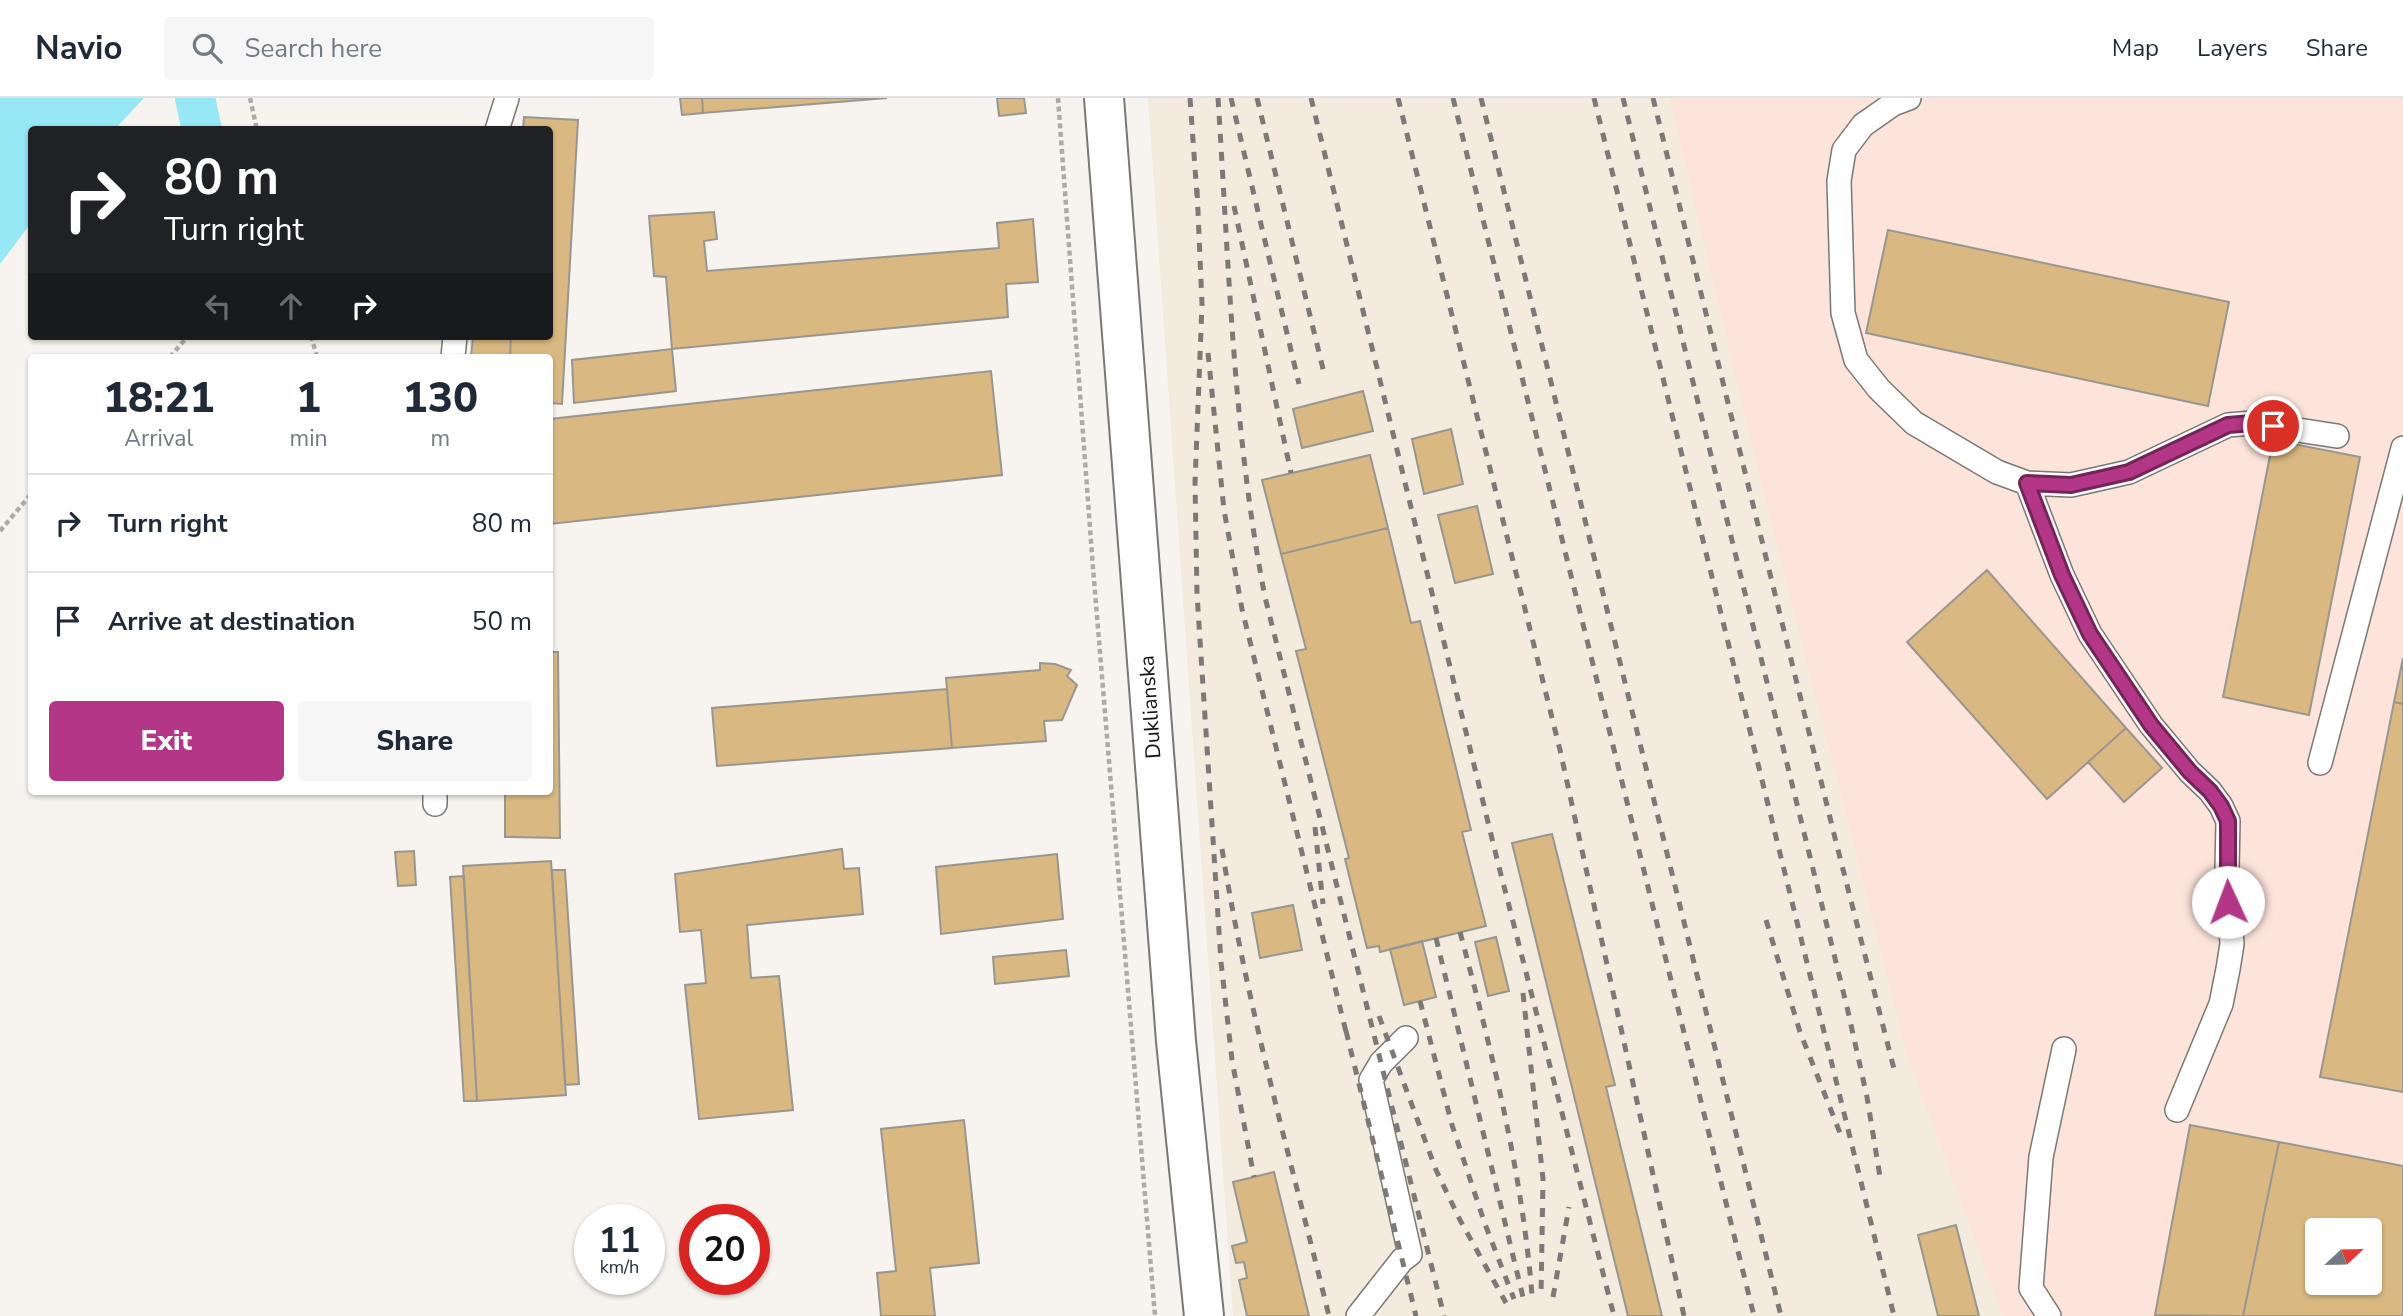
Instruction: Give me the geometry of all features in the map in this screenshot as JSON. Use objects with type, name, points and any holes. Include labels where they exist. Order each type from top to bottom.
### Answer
[{"type":"street","name":"Duklianska","points":[[1104,98],[1176,1041],[1204,1316]]},
{"type":"lane","points":[[498,126],[507,98]]},
{"type":"lane","points":[[1909,98],[1893,104],[1864,125],[1844,150],[1839,181],[1843,313],[1856,360],[1879,389],[1914,423],[1997,472],[2027,483],[2071,485],[2129,472],[2228,425],[2252,423],[2337,436]]},
{"type":"lane","points":[[2320,763],[2403,448]]},
{"type":"lane","points":[[2027,483],[2062,575],[2090,634],[2151,725],[2190,772],[2210,791],[2228,821],[2227,868],[2232,944],[2228,969],[2221,1004],[2177,1110]]},
{"type":"lane","points":[[1358,1316],[1402,1260],[1410,1254],[1371,1080],[1381,1063],[1406,1038]]},
{"type":"lane","points":[[2049,1316],[2031,1288],[2040,1157],[2064,1049]]},
{"type":"path","points":[[250,98],[256,126]]},
{"type":"path","points":[[1058,98],[1093,568],[1155,1316]]},
{"type":"path","points":[[173,354],[185,340]]},
{"type":"path","points":[[0,531],[28,498]]},
{"type":"shaded area","points":[[1148,98],[1669,98],[1759,476],[1907,1056],[2002,1316],[1233,1316]]},
{"type":"shaded area","points":[[1669,98],[2403,98],[2403,1316],[2002,1316],[1907,1056],[1759,476]]},
{"type":"water","points":[[0,98],[144,98],[118,126],[28,126],[28,227],[0,264]]},
{"type":"building","points":[[680,98],[702,98],[703,113],[682,115]]},
{"type":"building","points":[[702,98],[887,98],[703,113]]},
{"type":"building","points":[[997,98],[1024,98],[1026,113],[999,116]]},
{"type":"building","points":[[524,117],[578,120],[562,404],[553,403],[553,354],[510,354],[511,340],[553,340],[553,126],[523,126]]},
{"type":"building","points":[[714,212],[717,239],[704,241],[707,271],[999,248],[997,223],[1033,219],[1038,282],[1006,284],[1008,317],[672,349],[666,277],[654,276],[649,216]]},
{"type":"building","points":[[1888,230],[2229,302],[2208,406],[1866,333]]},
{"type":"building","points":[[473,340],[511,340],[510,354],[471,354]]},
{"type":"building","points":[[672,349],[676,391],[574,403],[572,360]]},
{"type":"building","points":[[991,371],[1002,475],[553,524],[553,419]]},
{"type":"building","points":[[1363,391],[1373,431],[1302,448],[1293,409]]},
{"type":"building","points":[[1451,429],[1463,484],[1424,494],[1412,439]]},
{"type":"building","points":[[2273,440],[2360,457],[2309,715],[2223,697]]},
{"type":"building","points":[[1370,455],[1388,528],[1281,554],[1262,480]]},
{"type":"building","points":[[1477,506],[1493,574],[1455,583],[1438,515]]},
{"type":"building","points":[[1388,528],[1411,623],[1420,621],[1471,830],[1462,832],[1486,926],[1380,952],[1379,946],[1367,948],[1345,859],[1349,858],[1296,651],[1306,649],[1281,554]]},
{"type":"building","points":[[1987,570],[2126,728],[2047,799],[1907,642]]},
{"type":"building","points":[[553,652],[558,652],[560,838],[505,837],[505,795],[553,795]]},
{"type":"building","points":[[2403,658],[2403,704],[2394,702]]},
{"type":"building","points":[[1040,663],[1055,664],[1071,670],[1067,676],[1077,685],[1062,720],[1044,721],[1046,741],[952,748],[946,678],[1040,670]]},
{"type":"building","points":[[947,689],[952,748],[717,766],[712,708]]},
{"type":"building","points":[[2394,702],[2403,704],[2403,1092],[2320,1077]]},
{"type":"building","points":[[2126,728],[2162,768],[2124,802],[2088,762]]},
{"type":"building","points":[[1552,834],[1615,1085],[1606,1087],[1662,1316],[1628,1316],[1512,843]]},
{"type":"building","points":[[842,849],[844,869],[859,868],[863,914],[747,925],[751,978],[779,976],[793,1110],[699,1119],[685,985],[706,983],[701,930],[680,932],[675,874]]},
{"type":"building","points":[[414,851],[416,885],[398,886],[395,852]]},
{"type":"building","points":[[1057,854],[1063,919],[941,934],[936,867]]},
{"type":"building","points":[[551,861],[566,1095],[477,1101],[463,866]]},
{"type":"building","points":[[552,870],[565,870],[579,1084],[565,1085]]},
{"type":"building","points":[[464,876],[477,1101],[464,1101],[450,877]]},
{"type":"building","points":[[1293,905],[1302,950],[1260,958],[1252,913]]},
{"type":"building","points":[[1496,937],[1509,991],[1488,996],[1475,942]]},
{"type":"building","points":[[1422,941],[1436,997],[1404,1005],[1390,949]]},
{"type":"building","points":[[1066,950],[1069,976],[995,984],[993,957]]},
{"type":"building","points":[[964,1120],[979,1263],[930,1268],[935,1316],[881,1316],[877,1273],[896,1271],[881,1129]]},
{"type":"building","points":[[2190,1125],[2279,1142],[2243,1316],[2155,1315]]},
{"type":"building","points":[[2279,1142],[2403,1166],[2403,1316],[2243,1316]]},
{"type":"building","points":[[1274,1172],[1309,1316],[1247,1316],[1239,1280],[1247,1278],[1244,1262],[1236,1263],[1232,1246],[1247,1242],[1233,1182]]},
{"type":"building","points":[[1956,1225],[1979,1316],[1938,1316],[1918,1235]]},
{"type":"waterway","points":[[195,98],[201,126]]},
{"type":"railway","points":[[1190,98],[1197,196]]},
{"type":"railway","points":[[1218,98],[1239,411],[1254,535],[1265,597],[1444,1316]]},
{"type":"railway","points":[[1231,98],[1299,384]]},
{"type":"railway","points":[[1257,98],[1325,377]]},
{"type":"railway","points":[[1311,98],[1497,859],[1614,1316]]},
{"type":"railway","points":[[1398,98],[1560,750],[1684,1316]]},
{"type":"railway","points":[[1453,98],[1754,1316]]},
{"type":"railway","points":[[1481,98],[1781,1316]]},
{"type":"railway","points":[[1594,98],[1894,1316]]},
{"type":"railway","points":[[1623,98],[1847,1007],[1867,1097],[1880,1177]]},
{"type":"railway","points":[[1653,98],[1894,1069]]},
{"type":"railway","points":[[1197,189],[1202,304],[1195,483],[1197,594],[1221,962],[1232,1060],[1254,1177]]},
{"type":"railway","points":[[1234,206],[1291,473]]},
{"type":"railway","points":[[1208,353],[1224,510],[1242,609],[1348,1040]]},
{"type":"railway","points":[[1315,827],[1323,904]]},
{"type":"railway","points":[[1222,849],[1257,1025],[1329,1316]]},
{"type":"railway","points":[[1766,920],[1800,1032],[1842,1138]]},
{"type":"railway","points":[[1460,932],[1494,1067],[1513,1158],[1532,1295]]},
{"type":"railway","points":[[1436,938],[1523,1297]]},
{"type":"railway","points":[[1523,993],[1543,1179],[1541,1296]]},
{"type":"railway","points":[[1420,1001],[1452,1125],[1485,1224],[1514,1299]]},
{"type":"railway","points":[[1379,1016],[1436,1170],[1506,1303]]},
{"type":"railway","points":[[1346,1031],[1416,1316]]},
{"type":"railway","points":[[1553,1297],[1569,1207]]},
{"type":"route","points":[[2228,902],[2228,821],[2221,806],[2151,725],[2090,634],[2062,575],[2027,483],[2071,485],[2129,472],[2173,453],[2204,434],[2228,425],[2252,423],[2273,426]]}]
